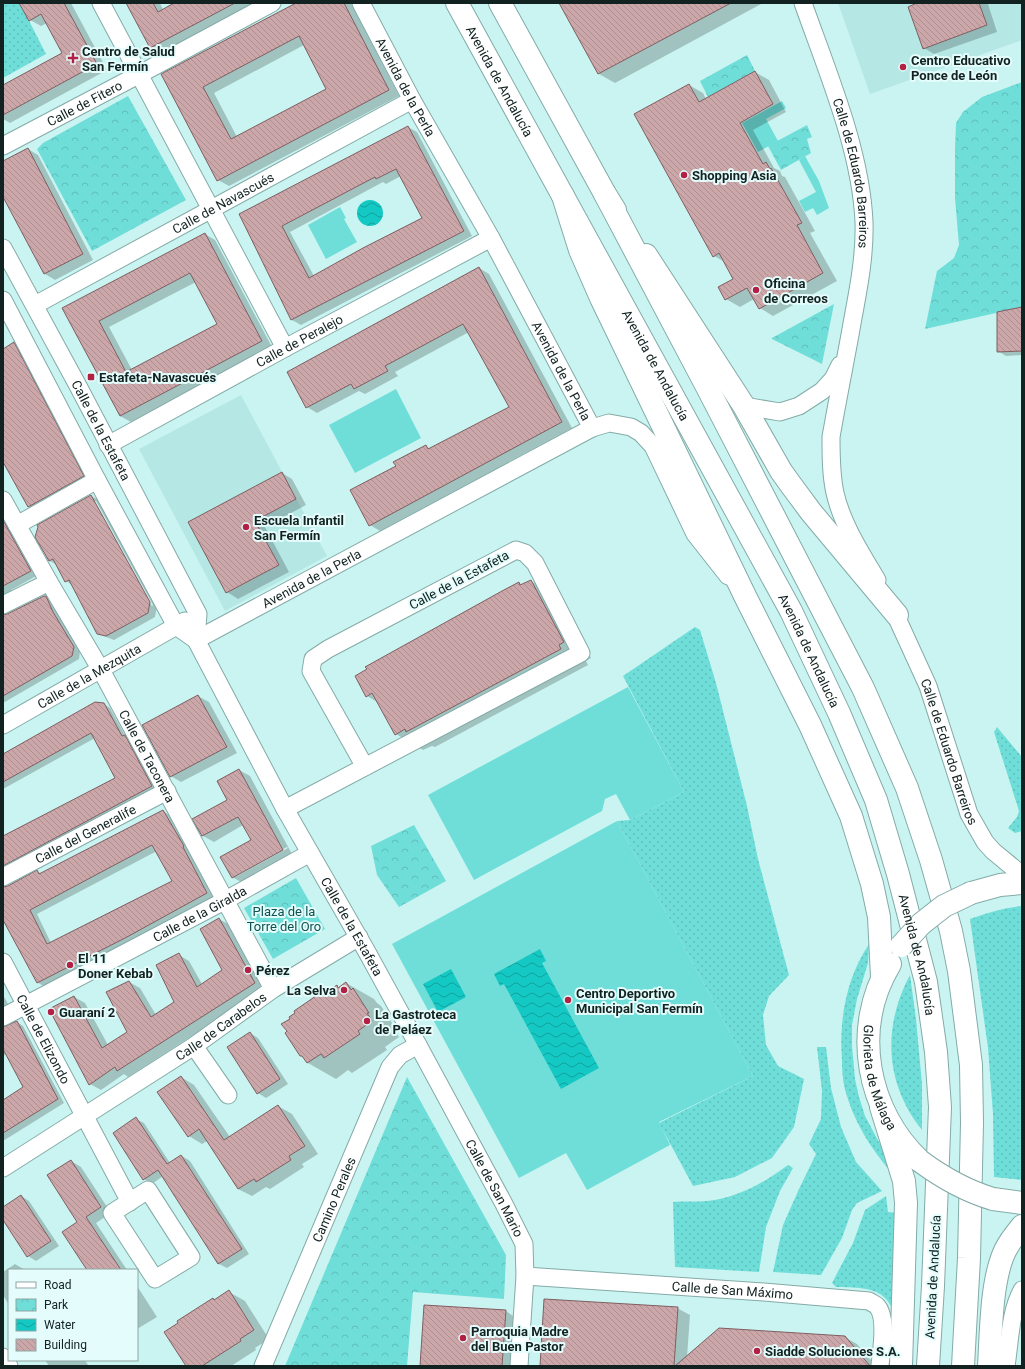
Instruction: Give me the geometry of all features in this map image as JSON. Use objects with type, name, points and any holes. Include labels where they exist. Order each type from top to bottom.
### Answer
[{"type":"main road","name":"Avenida de Andalucía","points":[[457,3],[791,611],[839,713],[876,800],[898,874],[926,982],[936,1052],[940,1107],[933,1286],[928,1366]]},
{"type":"main road","points":[[500,3],[605,194],[863,688],[907,788],[932,860],[951,931],[959,971],[971,1065],[972,1123],[969,1258],[963,1366]]},
{"type":"main road","points":[[605,194],[666,284],[744,406],[781,471],[811,512],[896,615]]},
{"type":"main road","points":[[563,196],[580,250],[601,298],[746,598],[810,726],[851,816],[872,884],[879,917],[882,977]]},
{"type":"main road","name":"Glorieta de Málaga","points":[[1022,883],[1000,885],[971,893],[944,906],[921,924],[901,946],[882,977],[871,1009],[868,1042],[871,1076],[881,1107],[896,1134],[909,1151],[920,1161],[948,1180],[967,1190],[993,1199],[1022,1203]]},
{"type":"main road","points":[[881,1107],[904,1181],[906,1203],[901,1366]]},
{"type":"main road","points":[[989,1366],[998,1271],[1002,1256],[1011,1239],[1022,1226]]},
{"type":"street","points":[[102,3],[285,348]]},
{"type":"street","name":"Calle de Fitero","points":[[3,146],[272,3]]},
{"type":"street","name":"Avenida de la Perla","points":[[196,640],[592,428],[491,238],[412,100],[361,3]]},
{"type":"street","name":"Calle de Eduardo Barreiros","points":[[803,3],[843,114],[863,202],[864,223],[862,271],[831,437],[831,461],[835,493],[844,520],[896,615],[928,686],[969,814],[992,851],[1022,875]]},
{"type":"street","name":"Calle de Navascués","points":[[35,305],[412,100]]},
{"type":"street","name":"Calle de Peralejo","points":[[108,445],[491,238]]},
{"type":"street","name":"Calle de la Estafeta","points":[[3,248],[35,305],[198,614]]},
{"type":"street","name":"Calle de la Estafeta","points":[[5,308],[176,626],[196,640],[310,853],[359,937],[418,1045]]},
{"type":"street","points":[[744,406],[780,412],[799,406],[822,391],[834,379],[848,349]]},
{"type":"street","points":[[592,428],[609,423],[631,427],[642,433],[653,446],[695,534],[746,598]]},
{"type":"street","points":[[17,525],[97,480]]},
{"type":"street","name":"Calle de Taconera","points":[[3,500],[101,670],[273,989]]},
{"type":"street","name":"Calle de la Estafeta","points":[[286,809],[366,767],[581,653],[535,563],[525,553],[516,550],[328,649],[313,659],[311,671],[366,767]]},
{"type":"street","points":[[3,605],[49,582]]},
{"type":"street","points":[[196,640],[198,614]]},
{"type":"street","points":[[176,626],[198,614]]},
{"type":"street","name":"Calle de la Mezquita","points":[[3,725],[176,626]]},
{"type":"street","name":"Calle del Generalife","points":[[3,877],[167,791]]},
{"type":"street","name":"Calle de la Giralda","points":[[3,1017],[226,900],[310,853]]},
{"type":"street","name":"Calle de Carabelos","points":[[3,1168],[194,1046],[273,989],[359,937]]},
{"type":"street","name":"Calle de Elizondo","points":[[3,962],[84,1116]]},
{"type":"street","name":"Calle de San Mario","points":[[418,1045],[524,1244],[525,1276],[519,1366]]},
{"type":"street","name":"Camino Perales","points":[[263,1366],[390,1067],[400,1055],[418,1045]]},
{"type":"street","points":[[194,1046],[228,1095]]},
{"type":"street","points":[[84,1116],[130,1202]]},
{"type":"street","points":[[148,1190],[191,1257],[155,1279],[112,1213],[130,1202],[148,1190]]},
{"type":"street","name":"Calle de San Máximo","points":[[525,1276],[756,1291],[869,1301],[877,1305],[882,1313],[883,1321],[880,1366]]},
{"type":"street","points":[[1006,1366],[1014,1311],[1017,1299],[1022,1290]]},
{"type":"street","points":[[3,1357],[9,1366]]},
{"type":"shaded area","name":"Centro Educativo Ponce de León","points":[[838,3],[1022,3],[1022,40],[870,94]]},
{"type":"shaded area","name":"Escuela Infantil San Fermín","points":[[241,395],[327,556],[225,611],[139,449]]},
{"type":"green space","points":[[3,3],[20,3],[46,54],[3,78]]},
{"type":"green space","points":[[747,55],[755,71],[708,97],[700,81]]},
{"type":"green space","points":[[1022,82],[1022,307],[925,329],[937,271],[954,258],[959,245],[955,198],[956,123],[963,112],[982,97]]},
{"type":"green space","points":[[128,96],[186,200],[92,251],[37,149],[43,143]]},
{"type":"green space","points":[[782,101],[786,108],[766,119],[778,141],[758,152],[742,123]]},
{"type":"green space","points":[[807,125],[812,137],[807,139],[811,153],[781,170],[768,146]]},
{"type":"green space","points":[[805,156],[819,181],[829,208],[817,215],[813,208],[805,212],[799,201],[816,192],[799,160]]},
{"type":"green space","points":[[340,207],[346,218],[344,219],[357,242],[326,259],[308,225]]},
{"type":"green space","points":[[834,304],[822,364],[772,339],[772,338]]},
{"type":"green space","points":[[396,389],[421,438],[355,473],[329,425]]},
{"type":"green space","points":[[695,627],[700,630],[716,683],[747,806],[758,859],[789,975],[769,996],[763,1015],[766,1045],[778,1066],[804,1079],[794,1127],[772,1158],[735,1177],[693,1186],[659,1123],[753,1076],[617,821],[630,820],[684,792],[623,676]]},
{"type":"green space","points":[[628,687],[684,792],[630,820],[616,794],[605,799],[602,811],[474,880],[428,795]]},
{"type":"green space","points":[[997,727],[1022,757],[1022,831],[1015,833],[1008,828],[1017,817],[1019,811],[994,732]]},
{"type":"green space","name":"Centro Deportivo Municipal San Fermín","points":[[617,821],[753,1076],[659,1122],[670,1145],[587,1190],[566,1153],[519,1178],[392,944]]},
{"type":"green space","points":[[414,825],[446,881],[399,907],[377,875],[371,846]]},
{"type":"green space","name":"Plaza de la Torre del Oro","points":[[296,878],[325,929],[273,959],[244,908]]},
{"type":"green space","points":[[1022,906],[1022,1180],[994,1177],[993,1114],[988,1048],[970,919],[995,911]]},
{"type":"green space","points":[[869,944],[868,963],[857,999],[852,1025],[855,1079],[865,1116],[895,1176],[880,1159],[860,1128],[851,1107],[843,1078],[841,1045],[843,1015],[855,971]]},
{"type":"green space","points":[[910,975],[922,1084],[922,1130],[910,1112],[901,1094],[895,1074],[892,1055],[892,1035],[895,1015],[901,995]]},
{"type":"green space","points":[[817,1047],[826,1047],[831,1088],[841,1127],[856,1162],[882,1191],[857,1203],[852,1210],[842,1238],[821,1275],[773,1272],[783,1225],[816,1154],[809,1144],[821,1119],[822,1091]]},
{"type":"green space","points":[[407,1077],[506,1255],[504,1299],[413,1292],[407,1366],[285,1366]]},
{"type":"green space","points":[[788,1165],[793,1168],[780,1191],[766,1227],[759,1272],[675,1267],[673,1202],[707,1201],[729,1197],[760,1184]]},
{"type":"green space","points":[[886,1196],[888,1212],[898,1213],[893,1310],[886,1299],[876,1292],[863,1288],[836,1287],[832,1283],[853,1243],[865,1210]]},
{"type":"water","points":[[370,200],[379,204],[383,213],[379,222],[370,226],[361,222],[357,213],[361,204]]},
{"type":"water","points":[[540,949],[546,961],[542,963],[599,1068],[561,1089],[504,984],[500,986],[494,974]]},
{"type":"water","points":[[451,969],[466,997],[438,1012],[423,984]]},
{"type":"building","name":"Centro de Salud San Fermín","points":[[19,3],[64,3],[97,64],[3,115],[3,85],[62,53],[41,14],[29,21]]},
{"type":"building","points":[[126,3],[153,3],[158,12],[174,3],[235,3],[150,48]]},
{"type":"building","points":[[296,3],[344,3],[389,90],[217,181],[161,74]],"holes":[[[299,36],[326,89],[231,139],[203,87]]]},
{"type":"building","points":[[559,3],[731,3],[598,74]]},
{"type":"building","points":[[917,3],[979,3],[987,25],[923,49],[908,7]]},
{"type":"building","points":[[755,71],[773,104],[740,123],[763,164],[766,162],[770,169],[771,168],[802,223],[797,225],[823,273],[759,309],[747,288],[725,300],[718,287],[733,279],[719,253],[713,257],[634,114],[689,84],[699,102]]},
{"type":"building","points":[[408,126],[464,231],[291,320],[239,214]],"holes":[[[396,169],[422,218],[309,278],[282,226],[375,177],[376,179]]]},
{"type":"building","points":[[28,148],[83,254],[44,274],[3,197],[3,161]]},
{"type":"building","points":[[205,233],[262,341],[120,416],[62,308]],"holes":[[[190,273],[217,324],[126,372],[99,321]]]},
{"type":"building","points":[[479,267],[562,422],[369,526],[350,490],[396,466],[393,462],[426,445],[428,449],[509,407],[463,324],[385,366],[388,371],[354,389],[351,384],[306,408],[287,372]]},
{"type":"building","points":[[1022,307],[1022,351],[997,352],[997,312]]},
{"type":"building","points":[[14,342],[84,476],[28,507],[3,462],[3,349]]},
{"type":"building","points":[[282,472],[296,499],[255,521],[279,565],[226,593],[188,522]]},
{"type":"building","points":[[91,495],[150,602],[148,613],[106,636],[97,634],[69,580],[65,582],[53,559],[49,561],[35,537],[38,527],[37,525]]},
{"type":"building","points":[[3,520],[31,571],[3,586]]},
{"type":"building","points":[[531,580],[564,642],[559,645],[561,649],[406,732],[405,729],[395,735],[372,693],[366,697],[355,676],[367,669],[365,667],[502,591],[519,582],[520,585]]},
{"type":"building","points":[[46,596],[53,612],[74,647],[72,656],[3,696],[3,615]]},
{"type":"building","points":[[198,695],[227,747],[170,777],[142,725]]},
{"type":"building","points":[[95,702],[104,703],[122,736],[125,735],[152,786],[3,866],[3,836],[115,778],[91,733],[3,782],[3,754]]},
{"type":"building","points":[[239,769],[283,850],[232,878],[220,857],[251,840],[238,817],[202,836],[192,819],[227,800],[217,781]]},
{"type":"building","points":[[163,810],[184,846],[183,847],[207,893],[127,937],[37,983],[3,920],[3,887],[8,886],[37,870],[39,874]],"holes":[[[152,845],[172,881],[47,944],[30,910]]]},
{"type":"building","points":[[219,918],[255,983],[117,1071],[115,1067],[89,1085],[49,1009],[74,996],[102,1048],[127,1032],[106,992],[129,981],[151,1017],[174,1002],[156,965],[179,953],[197,987],[222,970],[200,929]]},
{"type":"building","points":[[346,982],[351,990],[353,988],[369,1013],[367,1013],[372,1021],[358,1031],[360,1034],[324,1058],[321,1054],[307,1063],[302,1056],[300,1056],[285,1033],[287,1031],[281,1024],[290,1019],[289,1017],[295,1013],[294,1011],[329,987],[331,989],[337,985],[338,988]]},
{"type":"building","points":[[17,1021],[58,1099],[3,1133],[3,1100],[23,1087],[3,1049],[3,1027]]},
{"type":"building","points":[[250,1032],[280,1079],[257,1094],[227,1047]]},
{"type":"building","points":[[181,1076],[224,1140],[278,1105],[305,1146],[289,1156],[291,1160],[256,1182],[254,1179],[238,1189],[199,1129],[188,1137],[157,1092]]},
{"type":"building","points":[[136,1117],[167,1164],[181,1155],[242,1249],[218,1264],[158,1170],[143,1180],[113,1133]]},
{"type":"building","points":[[71,1160],[101,1207],[86,1217],[120,1269],[86,1269],[62,1232],[77,1222],[47,1175]]},
{"type":"building","points":[[21,1195],[51,1241],[27,1257],[3,1220],[3,1207]]},
{"type":"building","points":[[229,1290],[254,1330],[240,1339],[241,1341],[202,1366],[186,1366],[164,1332],[178,1323],[177,1321],[213,1298],[214,1300]]},
{"type":"building","points":[[544,1299],[678,1307],[674,1366],[540,1366]]},
{"type":"building","name":"Parroquia Madre del Buen Pastor","points":[[424,1305],[506,1310],[502,1366],[420,1366]]},
{"type":"building","points":[[719,1328],[845,1336],[870,1366],[675,1366]]},
{"type":"place","name":"Centro de Salud San Fermín","points":[[73,58]]},
{"type":"place","name":"Centro Educativo Ponce de León","points":[[903,67]]},
{"type":"place","name":"Shopping Asia","points":[[684,175]]},
{"type":"place","name":"Oficina de Correos","points":[[756,290]]},
{"type":"place","name":"Estafeta-Navascués","points":[[91,377]]},
{"type":"place","name":"Escuela Infantil San Fermín","points":[[246,527]]},
{"type":"place","name":"El 11 Doner Kebab","points":[[70,965]]},
{"type":"place","name":"Pérez","points":[[248,970]]},
{"type":"place","name":"La Selva","points":[[344,990]]},
{"type":"place","name":"Centro Deportivo Municipal San Fermín","points":[[568,1000]]},
{"type":"place","name":"Guaraní 2","points":[[51,1012]]},
{"type":"place","name":"La Gastroteca de Peláez","points":[[367,1021]]},
{"type":"place","name":"Parroquia Madre del Buen Pastor","points":[[463,1338]]},
{"type":"place","name":"Siadde Soluciones S.A.","points":[[757,1351]]}]
